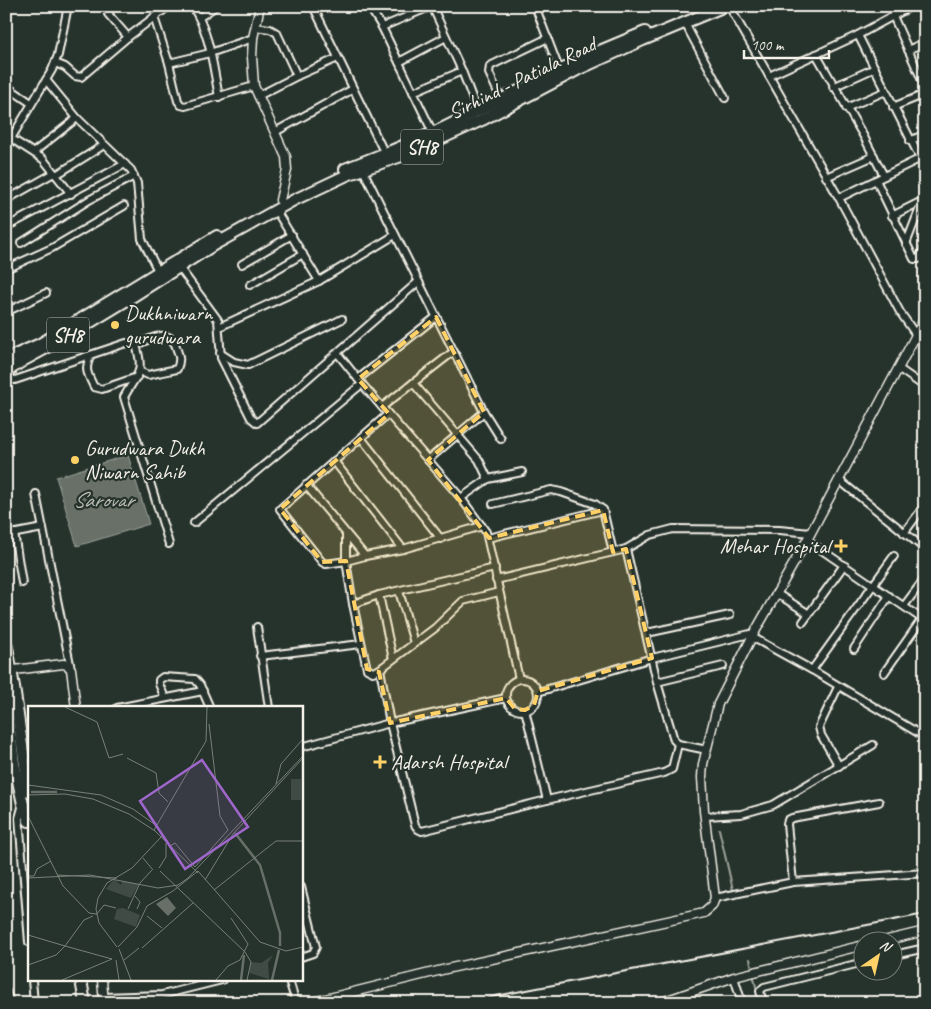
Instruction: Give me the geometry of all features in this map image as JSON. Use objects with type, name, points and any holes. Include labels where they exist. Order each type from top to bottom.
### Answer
[{"type":"main road","points":[[124,298],[158,271],[263,208],[278,205],[361,165],[387,156],[433,132],[480,115],[501,99],[561,74],[602,50],[706,6]]},
{"type":"main road","name":"Sirhind - Patiala Road","points":[[387,156],[410,152],[561,74],[724,6]]},
{"type":"main road","name":"SH8","points":[[6,359],[40,344],[179,268],[278,205]]},
{"type":"main road","name":"SH8","points":[[8,375],[24,360],[124,298]]},
{"type":"main road","points":[[6,643],[28,784]]},
{"type":"main road","points":[[6,695],[11,747],[23,804],[28,818]]},
{"type":"main road","points":[[75,982],[78,1003]]},
{"type":"main road","points":[[81,982],[85,1003]]},
{"type":"street","points":[[6,146],[12,139],[55,64],[68,6]]},
{"type":"street","points":[[113,6],[108,14],[128,37]]},
{"type":"street","points":[[55,64],[65,67],[75,76],[81,77],[128,37],[169,6]]},
{"type":"street","points":[[192,6],[200,17],[219,97]]},
{"type":"street","points":[[260,6],[253,38],[254,86],[286,157],[287,164],[278,205],[292,235],[319,281]]},
{"type":"street","points":[[313,6],[387,156]]},
{"type":"street","points":[[369,6],[382,27],[433,132]]},
{"type":"street","points":[[382,27],[432,6],[480,115]]},
{"type":"street","points":[[535,6],[561,74]]},
{"type":"street","points":[[729,6],[839,198],[900,312],[916,335]]},
{"type":"street","points":[[769,76],[858,35],[912,6]]},
{"type":"street","points":[[200,17],[214,7]]},
{"type":"street","points":[[893,16],[925,87]]},
{"type":"street","points":[[154,17],[181,105],[185,106],[254,86]]},
{"type":"street","points":[[686,21],[689,31],[725,98]]},
{"type":"street","points":[[255,27],[270,29],[277,33],[296,76]]},
{"type":"street","points":[[858,35],[925,168]]},
{"type":"street","points":[[399,62],[446,37]]},
{"type":"street","points":[[169,63],[210,53],[253,38]]},
{"type":"street","points":[[501,99],[489,73],[490,66],[548,38]]},
{"type":"street","points":[[908,50],[925,42]]},
{"type":"street","points":[[816,54],[884,176]]},
{"type":"street","points":[[258,96],[296,76],[338,58]]},
{"type":"street","points":[[833,87],[875,68]]},
{"type":"street","points":[[413,92],[462,71]]},
{"type":"street","points":[[46,80],[77,118],[131,170],[137,183],[142,239],[158,271]]},
{"type":"street","points":[[6,86],[31,103]]},
{"type":"street","points":[[274,132],[354,89]]},
{"type":"street","points":[[846,108],[886,91]]},
{"type":"street","points":[[894,107],[925,94]]},
{"type":"street","points":[[34,152],[77,118]]},
{"type":"street","points":[[910,141],[925,134]]},
{"type":"street","points":[[12,139],[43,159],[70,194]]},
{"type":"street","points":[[6,200],[104,145]]},
{"type":"street","points":[[826,177],[874,156]]},
{"type":"street","points":[[839,198],[920,159]]},
{"type":"street","points":[[6,227],[125,164]]},
{"type":"street","points":[[361,165],[453,352],[484,412],[501,439]]},
{"type":"street","points":[[21,243],[89,200],[134,176]]},
{"type":"street","points":[[876,180],[912,256],[917,260],[919,259],[925,246]]},
{"type":"street","points":[[892,216],[924,200]]},
{"type":"street","points":[[906,244],[924,200]]},
{"type":"street","points":[[6,269],[52,248],[124,206]]},
{"type":"street","points":[[242,264],[292,235]]},
{"type":"street","points":[[219,326],[319,281],[395,235]]},
{"type":"street","points":[[250,284],[303,254]]},
{"type":"street","points":[[179,268],[215,315],[219,326],[221,358],[251,418],[257,423],[418,282]]},
{"type":"street","points":[[6,312],[46,293]]},
{"type":"street","points":[[194,523],[436,317]]},
{"type":"street","points":[[309,1003],[446,969],[704,913],[712,906],[715,898],[702,777],[706,750],[718,704],[753,635],[809,536],[925,318]]},
{"type":"street","points":[[220,353],[234,362],[248,365],[342,319]]},
{"type":"street","points":[[8,375],[15,380],[126,343],[136,345],[157,336],[167,335],[174,340],[180,360],[177,369],[148,375],[138,374],[102,389],[94,387],[87,374],[86,366],[91,355]]},
{"type":"street","points":[[136,345],[140,358],[138,374],[124,398],[169,544]]},
{"type":"street","points":[[382,407],[453,352]]},
{"type":"street","points":[[338,354],[461,498],[482,526],[488,538],[519,679]]},
{"type":"street","points":[[898,368],[925,387]]},
{"type":"street","points":[[413,383],[479,460],[488,479]]},
{"type":"street","points":[[428,460],[484,412]]},
{"type":"street","points":[[388,414],[281,507],[281,512],[322,562],[326,564],[346,561],[403,549],[482,526]]},
{"type":"street","points":[[362,438],[441,539]]},
{"type":"street","points":[[334,461],[403,549]]},
{"type":"street","points":[[461,498],[488,479],[522,472]]},
{"type":"street","points":[[839,480],[925,549]]},
{"type":"street","points":[[306,486],[365,556]]},
{"type":"street","points":[[494,504],[556,490],[595,504],[603,510],[613,552]]},
{"type":"street","points":[[36,494],[71,669],[76,706]]},
{"type":"street","points":[[904,533],[925,505]]},
{"type":"street","points":[[488,538],[603,510]]},
{"type":"street","points":[[6,535],[43,528]]},
{"type":"street","points":[[496,580],[626,549],[650,535],[673,529],[779,530],[809,536],[844,566],[924,620],[884,673]]},
{"type":"street","points":[[14,533],[22,584]]},
{"type":"street","points":[[346,534],[346,561],[353,604],[367,668],[373,672],[380,669],[392,658],[441,623],[463,601],[499,592]]},
{"type":"street","points":[[626,549],[657,682],[674,740],[678,744],[706,750]]},
{"type":"street","points":[[812,670],[872,584],[894,556]]},
{"type":"street","points":[[803,622],[844,566]]},
{"type":"street","points":[[353,604],[379,595],[495,568]]},
{"type":"street","points":[[904,606],[925,578]]},
{"type":"street","points":[[399,591],[414,643]]},
{"type":"street","points":[[776,593],[809,614]]},
{"type":"street","points":[[379,595],[392,658]]},
{"type":"street","points":[[854,650],[889,596]]},
{"type":"street","points":[[647,633],[730,615]]},
{"type":"street","points":[[257,626],[269,706]]},
{"type":"street","points":[[538,692],[652,658],[753,635],[925,737]]},
{"type":"street","points":[[260,656],[361,644]]},
{"type":"street","points":[[9,671],[63,664],[71,669]]},
{"type":"street","points":[[657,682],[723,666]]},
{"type":"street","points":[[380,669],[390,722],[415,825],[418,829],[430,830],[668,772],[674,765],[678,744]]},
{"type":"street","points":[[165,698],[159,684],[159,680],[163,677],[195,679],[198,681],[209,706]]},
{"type":"street","points":[[519,679],[531,681],[538,692],[536,702],[532,707],[525,710],[518,710],[512,707],[506,698],[509,686],[519,679]]},
{"type":"street","points":[[838,687],[819,727],[821,735],[839,766]]},
{"type":"street","points":[[127,706],[203,691]]},
{"type":"street","points":[[302,747],[390,722],[506,698]]},
{"type":"street","points":[[525,710],[547,800]]},
{"type":"street","points":[[705,816],[741,814],[773,805],[873,745]]},
{"type":"street","points":[[793,882],[788,820],[879,802]]},
{"type":"street","points":[[23,804],[19,818],[28,930]]},
{"type":"street","points":[[715,898],[793,882],[925,873]]},
{"type":"street","points":[[302,891],[316,947],[312,953],[302,957]]},
{"type":"street","points":[[904,936],[925,931]]},
{"type":"street","points":[[659,1003],[681,999],[734,977],[854,947]]},
{"type":"street","points":[[904,953],[925,948]]},
{"type":"street","points":[[763,1003],[760,991],[764,987],[854,964]]},
{"type":"street","points":[[734,977],[742,1003]]},
{"type":"street","points":[[922,980],[925,990]]},
{"type":"street","points":[[32,982],[34,1003]]},
{"type":"street","points":[[102,982],[104,1000],[162,994],[213,982]]},
{"type":"street","points":[[291,982],[296,1003]]},
{"type":"street","points":[[6,991],[10,1003]]},
{"type":"highlighted area","points":[[436,317],[484,412],[428,460],[489,538],[603,510],[613,552],[626,549],[652,658],[538,691],[534,705],[525,710],[515,709],[506,698],[390,723],[379,672],[367,669],[346,561],[322,562],[280,509],[389,414],[358,379]]},
{"type":"water","name":"Sarovar","points":[[128,455],[149,524],[77,546],[56,477]]},
{"type":"waterway","points":[[719,829],[733,890]]},
{"type":"waterway","points":[[750,959],[752,969]]},
{"type":"waterway","points":[[753,974],[757,991],[757,1003]]},
{"type":"railway","points":[[471,1003],[496,996],[925,914]]},
{"type":"place","name":"Dukhniwarn gurudwara","points":[[115,325]]},
{"type":"place","name":"Gurudwara Dukh Niwarn Sahib","points":[[75,460]]},
{"type":"place","name":"Mehar Hospital","points":[[841,546]]},
{"type":"place","name":"Adarsh Hospital","points":[[380,762]]}]
